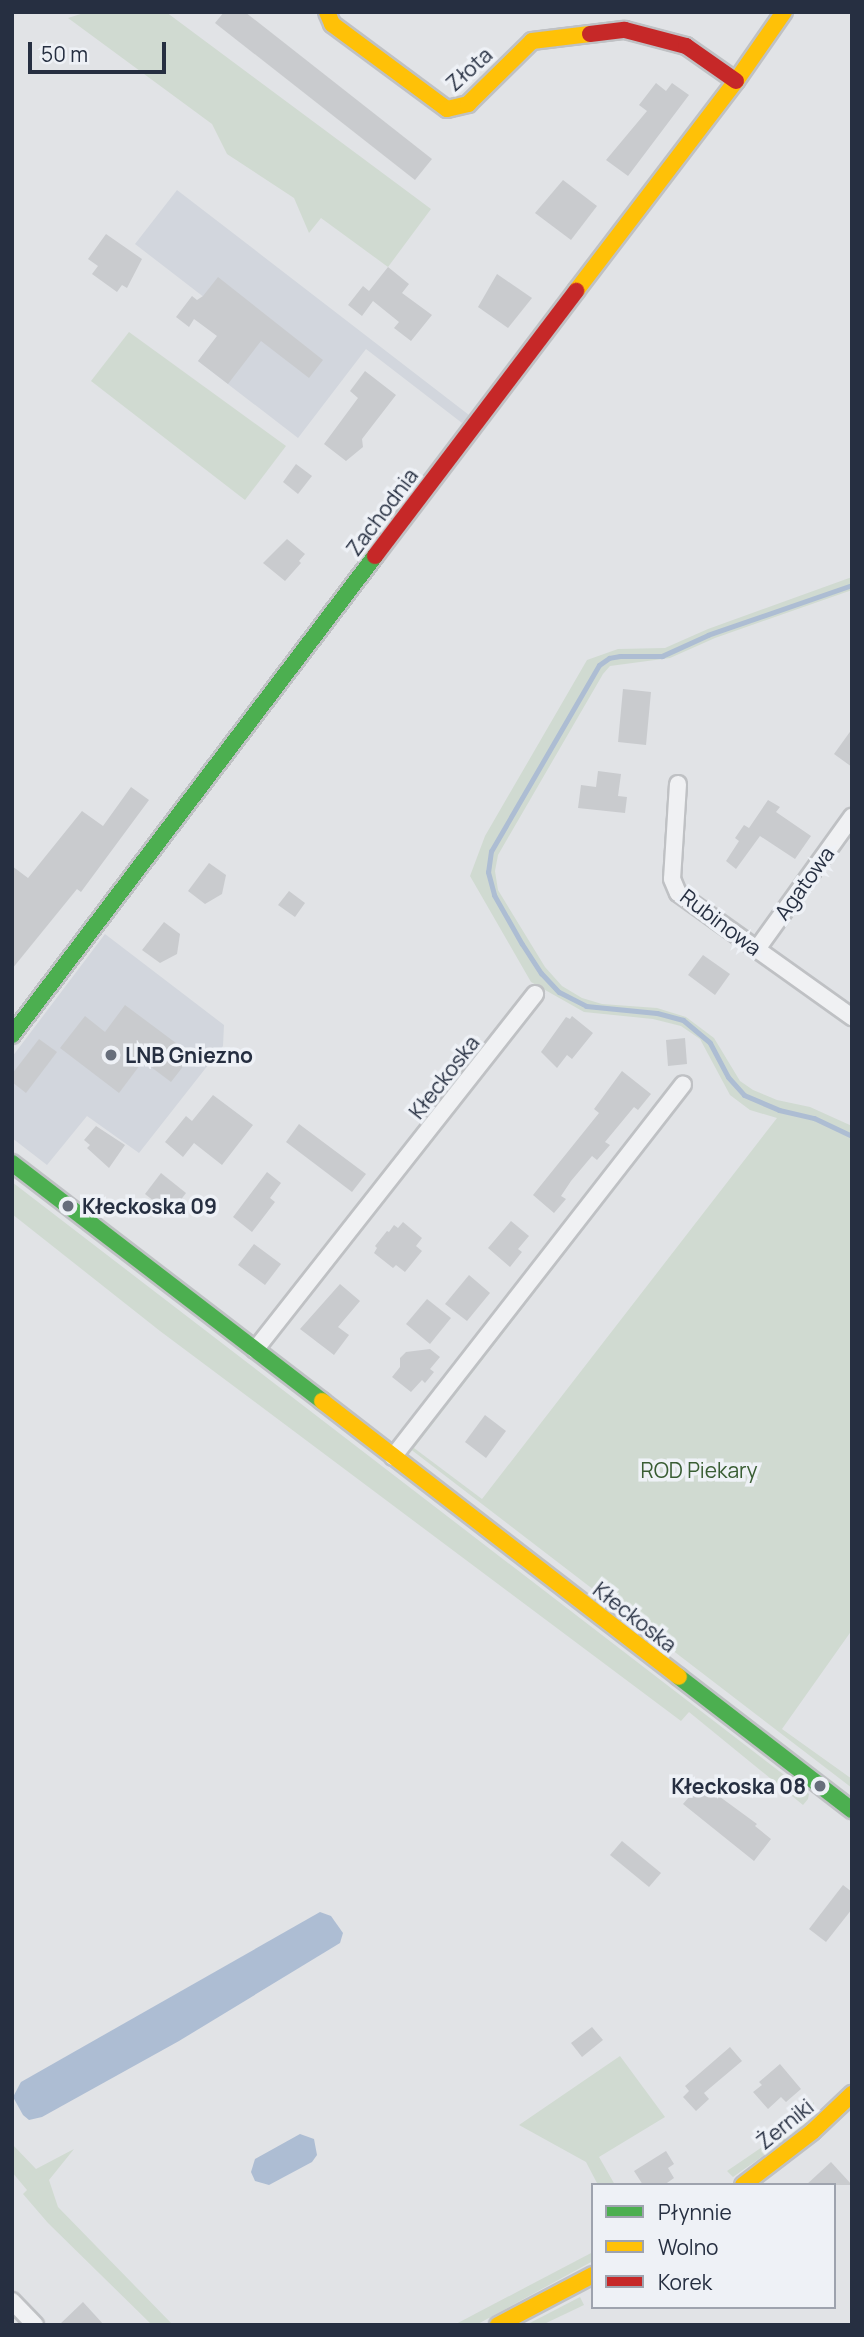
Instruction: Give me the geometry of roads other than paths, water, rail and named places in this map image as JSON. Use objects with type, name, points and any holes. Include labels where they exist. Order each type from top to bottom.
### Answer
[{"type":"street","name":"Złota","points":[[327,12],[332,24],[447,109],[468,104],[532,41],[625,30],[686,46],[736,82]]},
{"type":"street","points":[[624,12],[625,30]]},
{"type":"street","name":"Zachodnia","points":[[12,1035],[736,82],[784,12]]},
{"type":"street","name":"Rubinowa","points":[[678,783],[672,879],[678,893],[852,1017]]},
{"type":"street","name":"Agatowa","points":[[757,950],[852,817]]},
{"type":"street","name":"Kłeckoska","points":[[254,1350],[536,994]]},
{"type":"street","points":[[393,1457],[683,1084]]},
{"type":"street","name":"Kłeckoska","points":[[12,1163],[852,1810]]},
{"type":"street","name":"Żerniki","points":[[746,2183],[813,2131],[852,2094]]},
{"type":"street","points":[[498,2325],[591,2276]]},
{"type":"street","points":[[12,2301],[35,2325]]},
{"type":"water","points":[[320,1912],[331,1916],[343,1933],[340,1943],[179,2041],[42,2117],[29,2120],[23,2115],[13,2097],[21,2082]]},
{"type":"water","points":[[300,2134],[314,2139],[317,2155],[312,2162],[269,2185],[255,2181],[251,2172],[255,2159]]},
{"type":"waterway","points":[[852,585],[708,635],[662,656],[620,656],[609,658],[599,665],[491,851],[488,872],[494,895],[522,944],[541,973],[559,992],[586,1006],[657,1013],[683,1020],[710,1043],[728,1077],[744,1095],[779,1110],[814,1118],[852,1136]]},
{"type":"place","name":"LNB Gniezno","points":[[111,1055]]},
{"type":"place","name":"Kłeckoska 09","points":[[68,1206]]},
{"type":"place","name":"Kłeckoska 08","points":[[820,1786]]},
{"type":"park label","name":"ROD Piekary","points":[[699,1470]]}]
